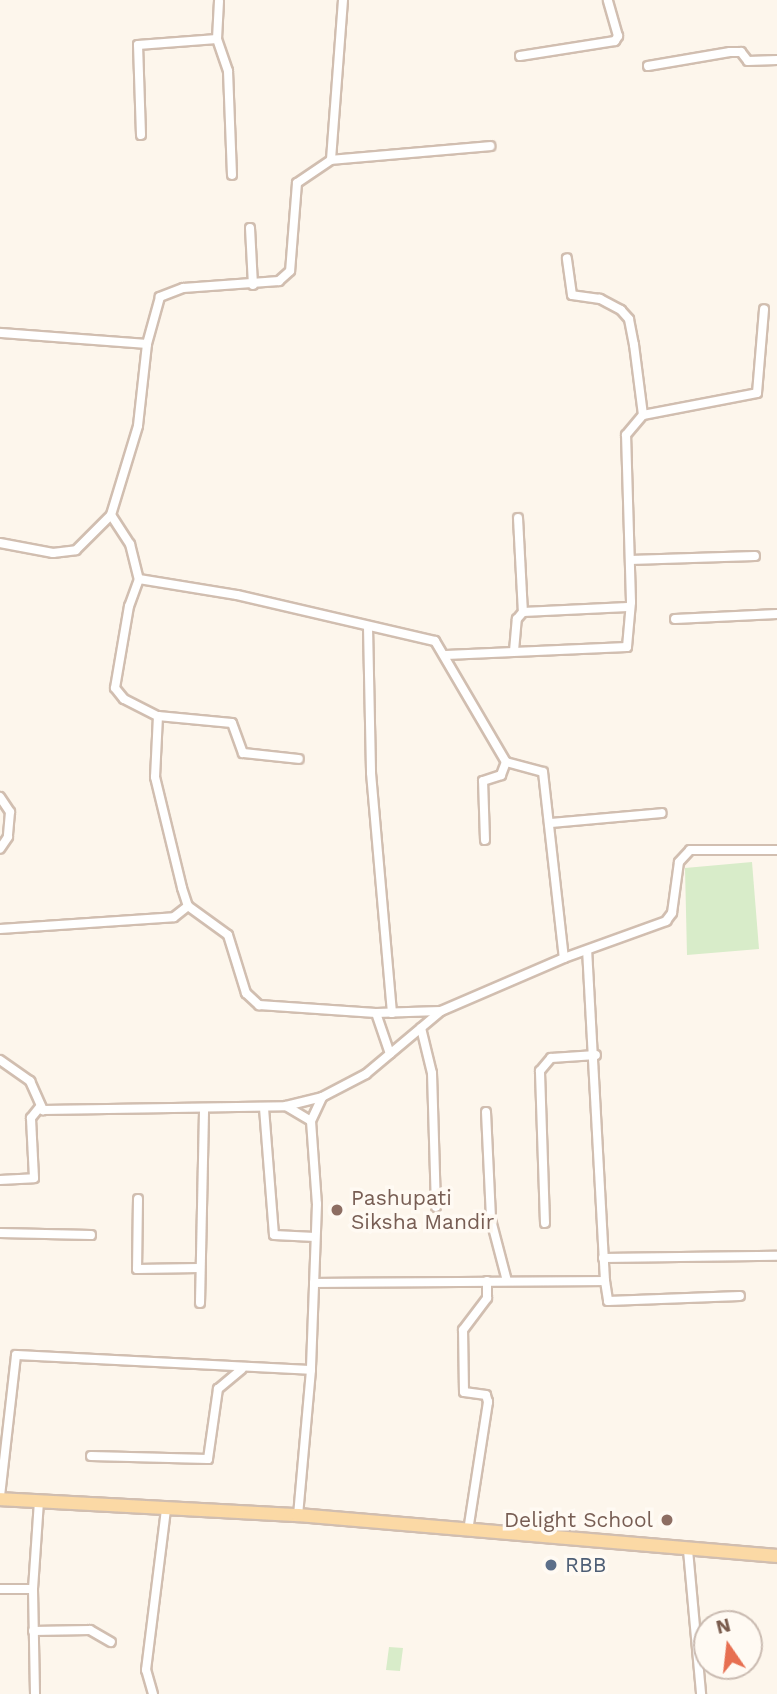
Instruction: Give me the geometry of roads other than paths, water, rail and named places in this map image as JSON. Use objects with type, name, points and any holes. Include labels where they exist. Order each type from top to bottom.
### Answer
[{"type":"main road","points":[[0,1497],[39,1502],[298,1515],[777,1556]]},
{"type":"street","points":[[208,0],[219,0],[217,39],[228,71],[232,175]]},
{"type":"street","points":[[331,160],[344,0]]},
{"type":"street","points":[[520,56],[615,41],[618,36],[608,0]]},
{"type":"street","points":[[141,135],[138,45],[217,39]]},
{"type":"street","points":[[648,66],[730,52],[741,52],[748,61],[777,60]]},
{"type":"street","points":[[0,543],[53,553],[76,550],[111,515],[138,426],[147,344],[159,297],[184,288],[279,281],[290,271],[297,183],[331,160],[490,146]]},
{"type":"street","points":[[250,228],[253,285]]},
{"type":"street","points":[[567,258],[575,298],[600,299],[629,319],[643,415]]},
{"type":"street","points":[[446,654],[627,648],[630,560],[626,435],[643,415],[757,394],[764,309]]},
{"type":"street","points":[[0,333],[147,344]]},
{"type":"street","points":[[111,515],[130,544],[139,579],[129,606],[115,688],[124,699],[158,716],[232,723],[243,753],[299,759]]},
{"type":"street","points":[[518,517],[523,612]]},
{"type":"street","points":[[630,560],[755,556]]},
{"type":"street","points":[[139,579],[237,595],[368,628],[410,632],[435,641],[446,654],[506,762],[542,772],[551,823],[564,958]]},
{"type":"street","points":[[514,651],[517,618],[523,612],[628,607]]},
{"type":"street","points":[[675,619],[777,614]]},
{"type":"street","points":[[368,628],[371,772],[392,1013]]},
{"type":"street","points":[[158,716],[155,777],[188,906],[228,934],[246,993],[259,1005],[376,1013],[441,1011]]},
{"type":"street","points":[[485,840],[483,781],[501,775],[506,762]]},
{"type":"street","points":[[0,797],[10,812],[8,837],[0,849]]},
{"type":"street","points":[[551,823],[662,813]]},
{"type":"street","points":[[40,1107],[264,1108],[286,1106],[322,1097],[366,1074],[441,1011],[564,958],[587,952],[666,921],[672,913],[679,862],[691,850],[777,850]]},
{"type":"street","points":[[0,929],[174,917],[188,906]]},
{"type":"street","points":[[587,952],[596,1055],[603,1258],[608,1301],[740,1296]]},
{"type":"street","points":[[376,1013],[390,1054]]},
{"type":"street","points":[[421,1028],[432,1073],[436,1207]]},
{"type":"street","points":[[545,1223],[540,1071],[551,1058],[596,1055]]},
{"type":"street","points":[[0,1060],[30,1081],[40,1107]]},
{"type":"street","points":[[298,1515],[311,1370],[314,1283],[311,1121],[322,1097]]},
{"type":"street","points":[[286,1106],[311,1121]]},
{"type":"street","points":[[0,1180],[34,1178],[32,1118],[40,1107]]},
{"type":"street","points":[[201,1303],[199,1268],[204,1108]]},
{"type":"street","points":[[264,1108],[274,1235],[315,1237]]},
{"type":"street","points":[[486,1112],[491,1220],[507,1282]]},
{"type":"street","points":[[138,1199],[137,1269],[199,1268]]},
{"type":"street","points":[[0,1233],[91,1235]]},
{"type":"street","points":[[603,1258],[777,1256]]},
{"type":"street","points":[[468,1531],[488,1402],[486,1395],[464,1392],[463,1330],[486,1298],[487,1281]]},
{"type":"street","points":[[314,1283],[605,1281]]},
{"type":"street","points":[[0,1497],[16,1355],[242,1369],[311,1370]]},
{"type":"street","points":[[91,1456],[208,1459],[218,1389],[242,1369]]},
{"type":"street","points":[[35,1694],[33,1589],[39,1502]]},
{"type":"street","points":[[153,1694],[146,1670],[166,1509]]},
{"type":"street","points":[[688,1550],[701,1694]]},
{"type":"street","points":[[0,1589],[33,1589]]},
{"type":"street","points":[[33,1630],[90,1630],[111,1642]]},
{"type":"place","name":"Pashupati Siksha Mandir","points":[[337,1210]]},
{"type":"place","name":"Delight School","points":[[667,1520]]},
{"type":"place","name":"RBB","points":[[551,1565]]}]
